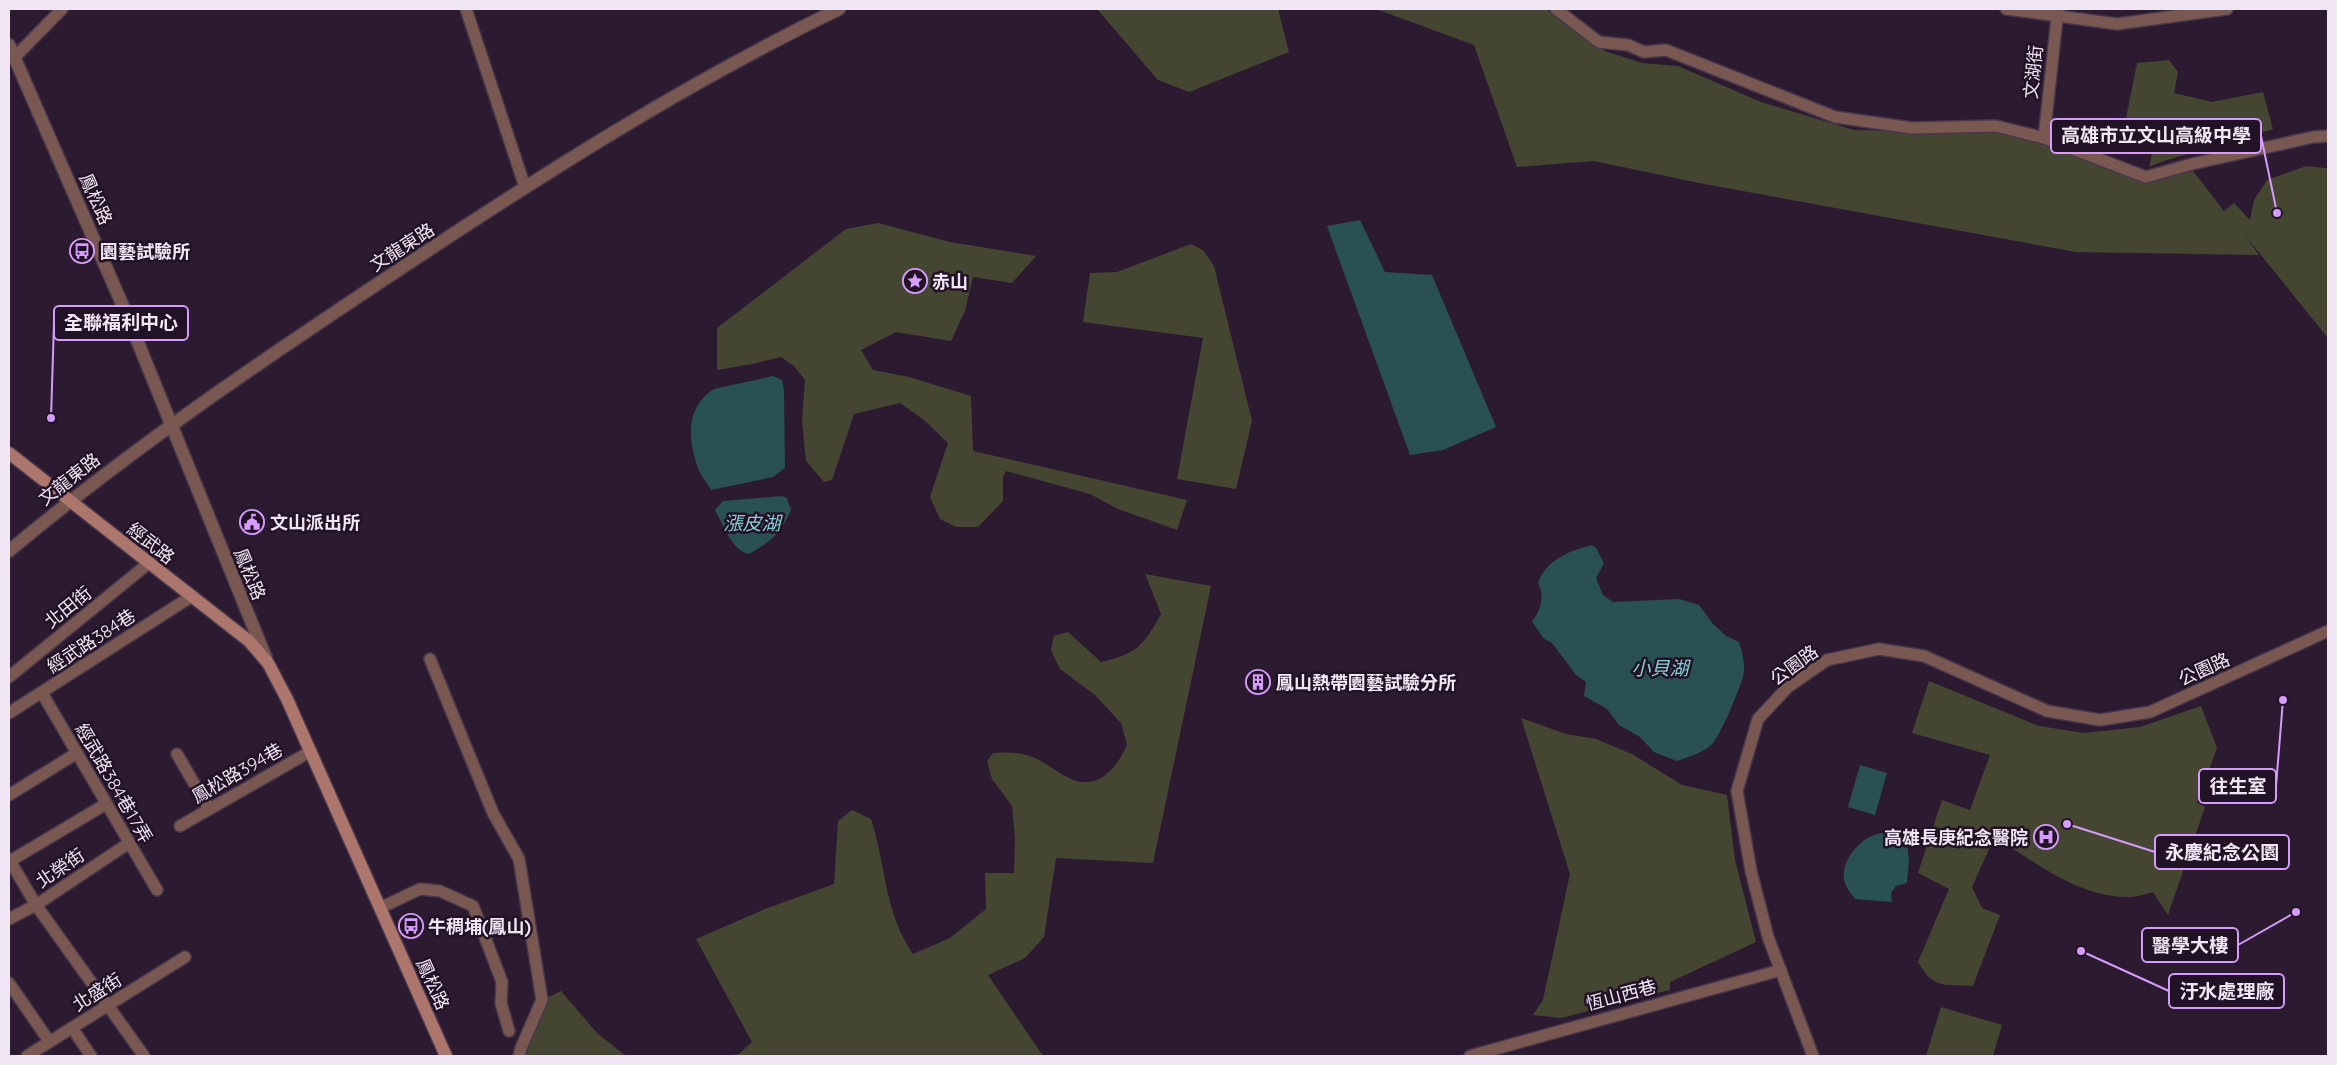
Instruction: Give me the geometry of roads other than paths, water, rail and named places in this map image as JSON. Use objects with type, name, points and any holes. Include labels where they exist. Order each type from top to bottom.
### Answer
[{"type":"main road","name":"經武路","points":[[9,453],[68,501],[249,640],[268,663]]},
{"type":"main road","name":"鳳松路","points":[[268,663],[311,751],[446,1056]]},
{"type":"street","points":[[14,58],[62,9]]},
{"type":"street","points":[[466,9],[524,187]]},
{"type":"street","name":"文龍東路","points":[[9,550],[68,501],[172,423],[524,187],[636,118],[744,56],[837,9]]},
{"type":"street","points":[[1556,9],[1599,42],[1628,45],[1644,52],[1666,50],[1835,117],[1912,128],[1996,126],[2044,138],[2146,177],[2312,137],[2328,136]]},
{"type":"street","points":[[2006,9],[2057,12],[2117,24],[2226,9]]},
{"type":"street","name":"文湖街","points":[[2044,138],[2057,12]]},
{"type":"street","name":"鳳松路","points":[[9,46],[87,221],[163,406],[172,423],[268,663]]},
{"type":"street","name":"北田街","points":[[9,677],[149,563]]},
{"type":"street","name":"經武路384巷","points":[[9,713],[192,596]]},
{"type":"street","name":"公園路","points":[[1813,1056],[1768,937],[1751,871],[1737,791],[1758,719],[1788,687],[1826,660],[1879,649],[1924,656],[2047,711],[2100,720],[2150,712],[2328,631]]},
{"type":"street","points":[[430,659],[492,813],[519,859],[528,904],[542,1000],[519,1056]]},
{"type":"street","name":"經武路384巷17弄","points":[[42,693],[157,890]]},
{"type":"street","name":"鳳松路394巷","points":[[180,826],[311,751]]},
{"type":"street","points":[[9,795],[77,753]]},
{"type":"street","points":[[176,754],[209,809]]},
{"type":"street","points":[[106,804],[9,860],[36,905],[144,1056]]},
{"type":"street","name":"北榮街","points":[[9,919],[36,905],[129,843]]},
{"type":"street","points":[[380,908],[420,889],[440,891],[473,906],[502,982],[501,1003],[509,1031]]},
{"type":"street","name":"北盛街","points":[[27,1056],[185,957]]},
{"type":"street","name":"恆山西巷","points":[[1470,1056],[1781,970]]},
{"type":"street","points":[[9,983],[49,1041]]},
{"type":"street","points":[[72,1028],[91,1056]]},
{"type":"water","points":[[1360,220],[1385,272],[1432,275],[1496,427],[1443,450],[1410,455],[1327,226]]},
{"type":"water","points":[[773,376],[782,380],[784,392],[785,468],[773,477],[711,490],[697,466],[691,441],[692,421],[699,403],[714,389]]},
{"type":"water","name":"漲皮湖","points":[[782,496],[787,498],[791,510],[787,518],[774,536],[749,554],[743,552],[732,542],[715,510],[723,501]]},
{"type":"water","name":"小貝湖","points":[[1592,545],[1596,548],[1604,563],[1596,578],[1603,595],[1613,602],[1679,599],[1699,605],[1713,624],[1726,636],[1739,642],[1744,668],[1741,683],[1716,739],[1700,752],[1677,761],[1654,752],[1640,737],[1619,725],[1607,709],[1584,696],[1586,682],[1576,675],[1552,643],[1543,638],[1532,621],[1538,613],[1542,597],[1538,583],[1547,568],[1559,558],[1575,550]]},
{"type":"water","points":[[1860,765],[1887,773],[1875,815],[1848,807]]},
{"type":"water","points":[[1882,833],[1897,835],[1907,842],[1909,861],[1907,883],[1896,886],[1891,893],[1892,902],[1855,899],[1847,888],[1844,877],[1847,860],[1852,852],[1866,839]]},
{"type":"place","name":"高雄市立文山高級中學","points":[[2277,213]]},
{"type":"place","name":"園藝試驗所","points":[[82,251]]},
{"type":"place","name":"赤山","points":[[915,281]]},
{"type":"place","name":"全聯福利中心","points":[[51,418]]},
{"type":"place","name":"文山派出所","points":[[252,522]]},
{"type":"place","name":"鳳山熱帶園藝試驗分所","points":[[1258,682]]},
{"type":"place","name":"往生室","points":[[2283,700]]},
{"type":"place","name":"永慶紀念公園","points":[[2067,824]]},
{"type":"place","name":"高雄長庚紀念醫院","points":[[2046,837]]},
{"type":"place","name":"醫學大樓","points":[[2296,912]]},
{"type":"place","name":"牛稠埔(鳳山)","points":[[411,926]]},
{"type":"place","name":"汙水處理廠","points":[[2081,951]]}]
